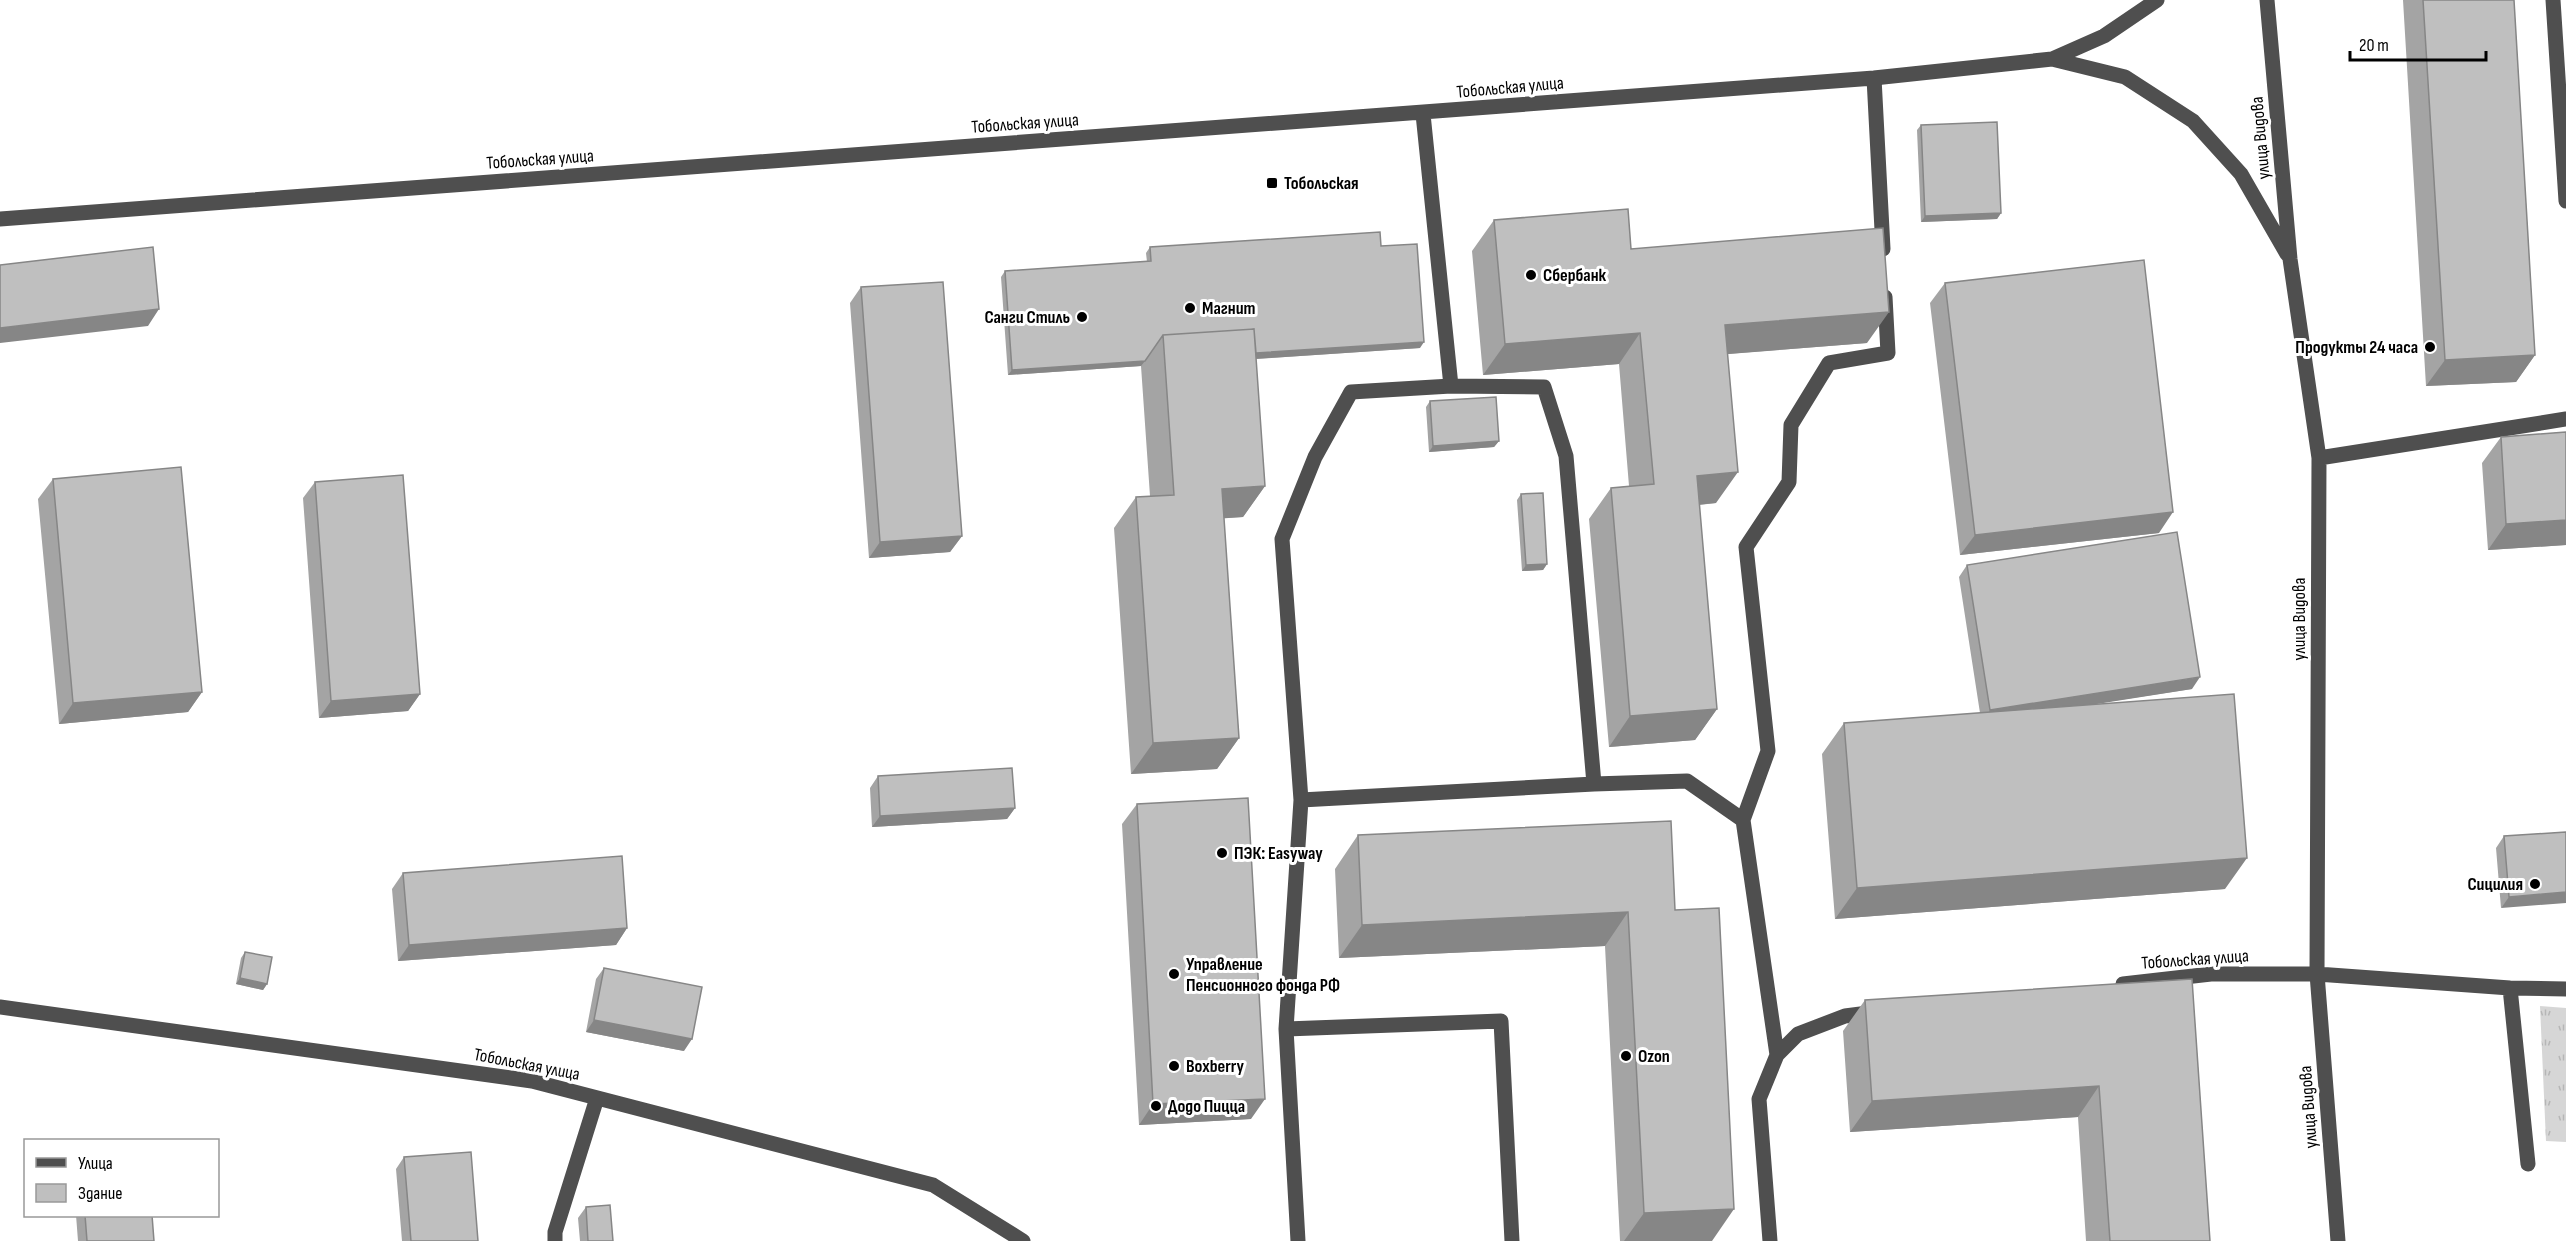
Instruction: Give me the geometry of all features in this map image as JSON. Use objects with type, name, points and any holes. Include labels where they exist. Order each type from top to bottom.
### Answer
[{"type":"street","name":"Тобольская улица","points":[[0,219],[1423,114],[1874,78],[2052,59],[2104,36],[2157,0]]},
{"type":"street","name":"улица Видова","points":[[2267,0],[2290,259],[2319,458],[2317,974],[2338,1241]]},
{"type":"street","points":[[2553,0],[2566,201]]},
{"type":"street","name":"Тобольская улица","points":[[2052,59],[2125,77],[2193,121],[2241,174],[2290,259]]},
{"type":"street","points":[[1778,1055],[1743,820],[1768,751],[1746,547],[1790,482],[1791,425],[1829,363],[1888,352],[1874,78]]},
{"type":"street","points":[[1423,114],[1451,386]]},
{"type":"street","points":[[1298,1241],[1286,1029],[1301,800],[1282,539],[1315,457],[1351,392],[1451,386],[1544,387],[1566,456],[1594,784]]},
{"type":"street","points":[[2319,458],[2566,419]]},
{"type":"street","points":[[1301,800],[1687,781],[1743,820]]},
{"type":"street","name":"Тобольская улица","points":[[2104,986],[2211,974],[2317,974],[2510,988],[2566,989]]},
{"type":"street","points":[[2510,988],[2528,1164]]},
{"type":"street","name":"Тобольская улица","points":[[0,1007],[532,1081],[933,1185],[1023,1241]]},
{"type":"street","points":[[1770,1241],[1759,1099],[1778,1055],[1798,1034],[1845,1016],[1892,1011]]},
{"type":"street","points":[[1286,1029],[1501,1020],[1512,1241]]},
{"type":"street","points":[[555,1241],[555,1232],[597,1098]]},
{"type":"green space","points":[[2540,1006],[2566,1008],[2566,1142],[2546,1141]]},
{"type":"building","points":[[2423,0],[2514,0],[2535,355],[2445,360]]},
{"type":"building","points":[[1997,122],[2001,213],[1925,216],[1921,125]]},
{"type":"building","points":[[1628,209],[1631,249],[1883,228],[1889,312],[1725,325],[1738,472],[1697,476],[1717,709],[1630,716],[1611,488],[1654,484],[1640,333],[1505,344],[1494,220]]},
{"type":"building","points":[[1380,232],[1381,246],[1417,244],[1424,342],[1256,353],[1254,329],[1163,335],[1145,361],[1012,370],[1005,271],[1151,261],[1150,247]]},
{"type":"building","points":[[153,247],[159,309],[0,328],[0,265]]},
{"type":"building","points":[[2144,260],[2173,512],[1975,535],[1945,283]]},
{"type":"building","points":[[943,282],[962,536],[880,542],[861,287]]},
{"type":"building","points":[[1254,329],[1265,486],[1222,489],[1239,738],[1153,743],[1136,497],[1174,495],[1163,335]]},
{"type":"building","points":[[1496,397],[1499,441],[1433,446],[1430,401]]},
{"type":"building","points":[[2566,432],[2566,520],[2506,524],[2501,437]]},
{"type":"building","points":[[181,467],[202,692],[73,703],[53,479]]},
{"type":"building","points":[[403,475],[420,694],[331,701],[315,482]]},
{"type":"building","points":[[1543,493],[1547,564],[1526,565],[1521,494]]},
{"type":"building","points":[[2177,532],[2200,677],[1990,710],[1967,565]]},
{"type":"building","points":[[2234,694],[2247,858],[1857,888],[1844,723]]},
{"type":"building","points":[[1012,768],[1015,808],[880,816],[878,776]]},
{"type":"building","points":[[1248,798],[1265,1099],[1153,1104],[1137,804]]},
{"type":"building","points":[[1671,821],[1675,910],[1719,908],[1734,1209],[1644,1213],[1628,912],[1362,925],[1358,835]]},
{"type":"building","points":[[2566,832],[2566,892],[2509,897],[2504,836]]},
{"type":"building","points":[[622,856],[627,928],[409,945],[403,873]]},
{"type":"building","points":[[245,952],[272,957],[267,984],[240,978]]},
{"type":"building","points":[[604,968],[702,987],[692,1039],[594,1020]]},
{"type":"building","points":[[2192,979],[2210,1241],[2110,1241],[2099,1086],[1872,1101],[1865,1000]]},
{"type":"building","points":[[471,1152],[478,1241],[411,1241],[404,1157]]},
{"type":"building","points":[[610,1205],[613,1241],[588,1241],[586,1207]]},
{"type":"building","points":[[85,1217],[152,1217],[154,1241],[87,1241]]},
{"type":"place","name":"Тобольская","points":[[1272,183]]},
{"type":"place","name":"Сбербанк","points":[[1531,275]]},
{"type":"place","name":"Магнит","points":[[1190,308]]},
{"type":"place","name":"Санги Стиль","points":[[1082,317]]},
{"type":"place","name":"Продукты 24 часа","points":[[2430,347]]},
{"type":"place","name":"ПЭК: Easyway","points":[[1222,853]]},
{"type":"place","name":"Сицилия","points":[[2535,884]]},
{"type":"place","name":"Управление Пенсионного фонда РФ","points":[[1174,974]]},
{"type":"place","name":"Ozon","points":[[1626,1056]]},
{"type":"place","name":"Boxberry","points":[[1174,1066]]},
{"type":"place","name":"Додо Пицца","points":[[1156,1106]]}]
